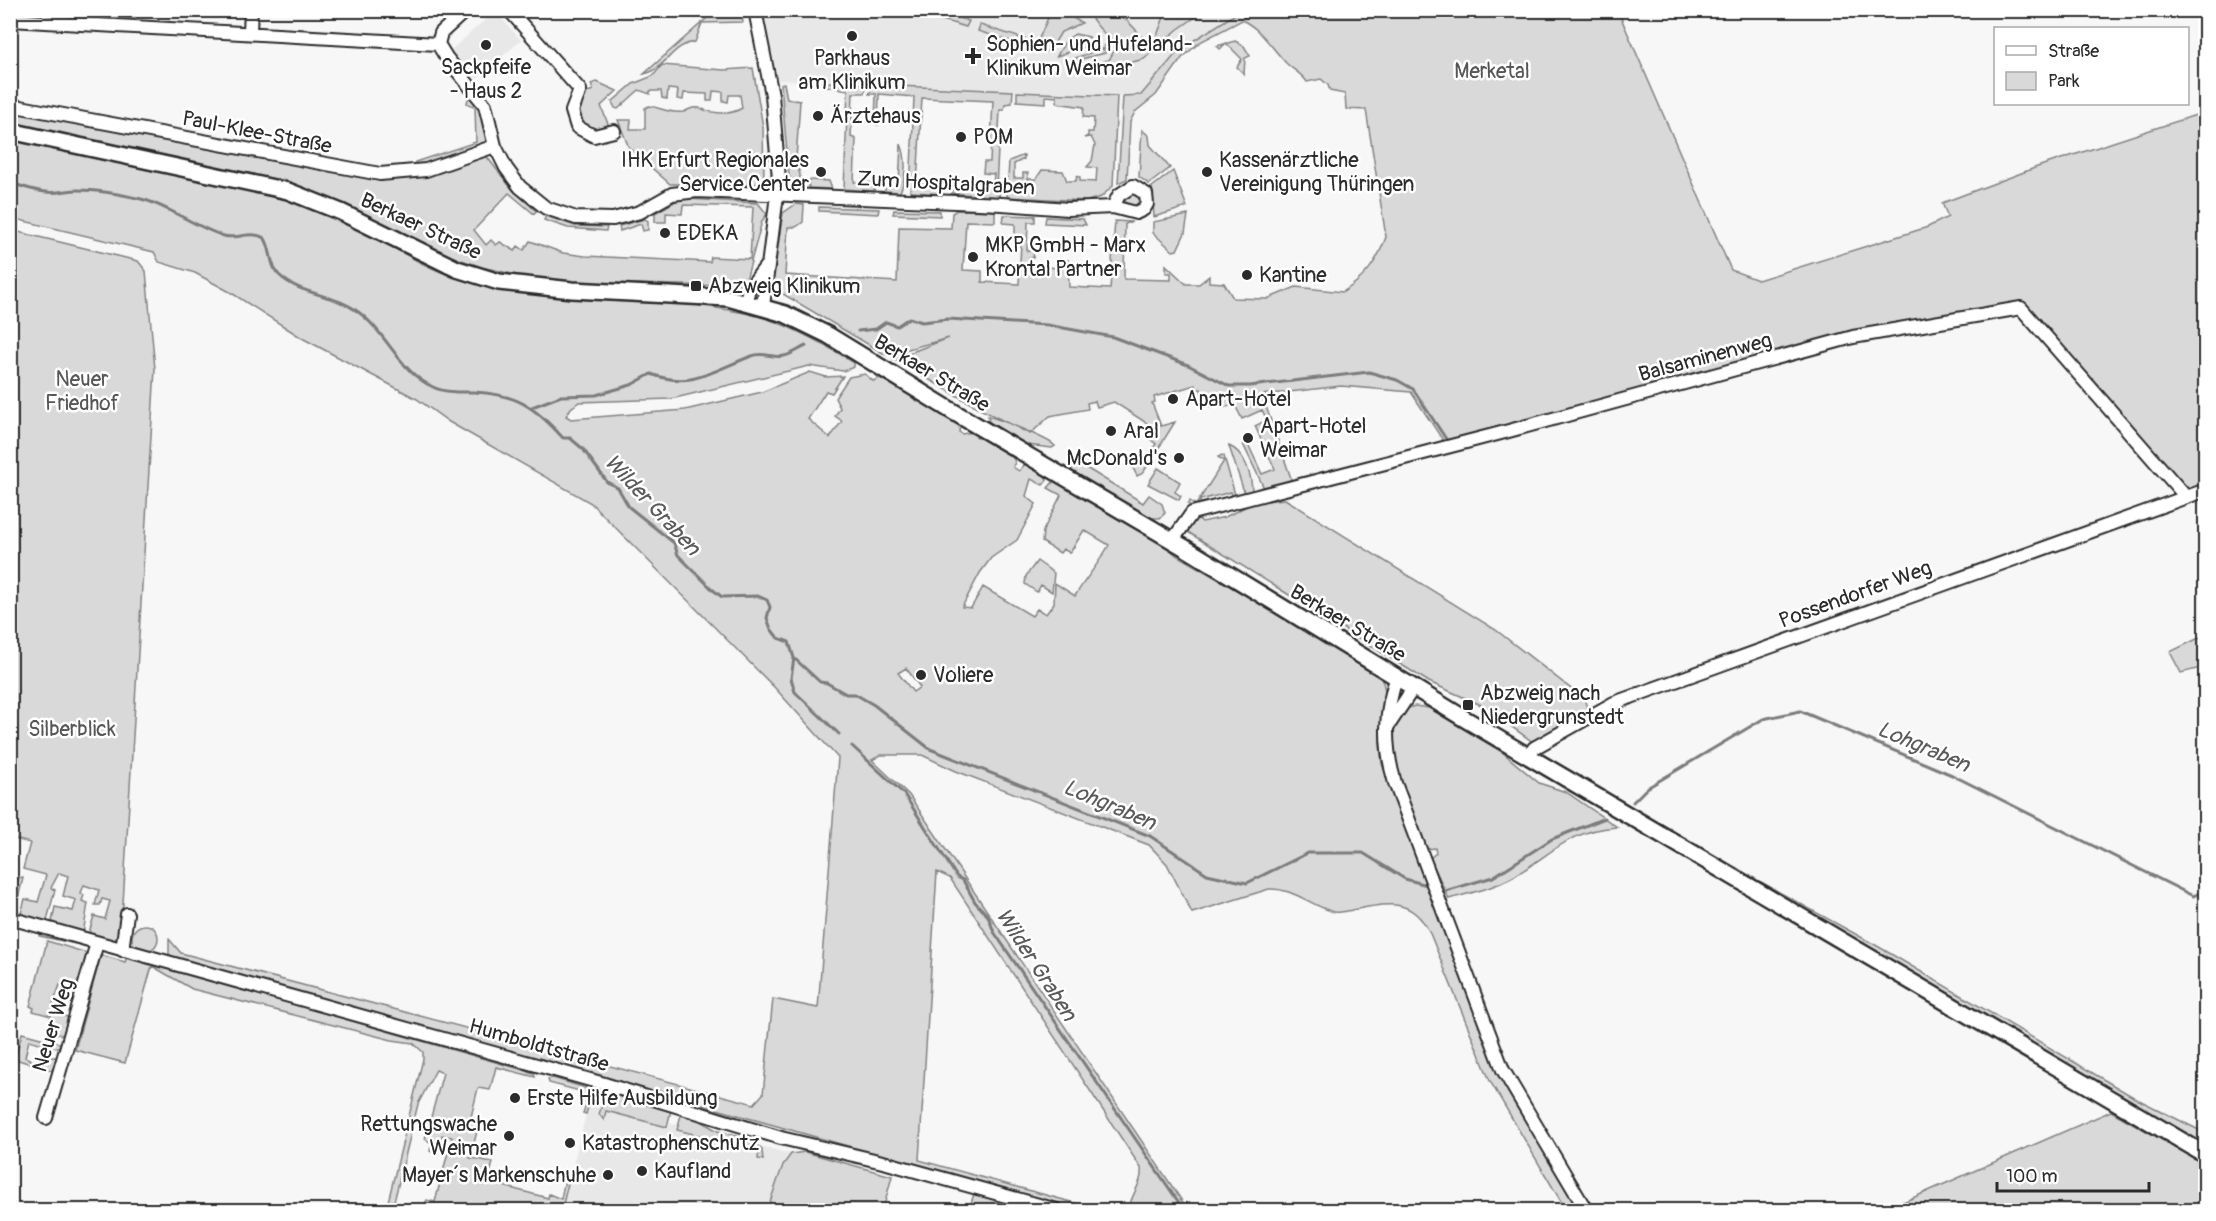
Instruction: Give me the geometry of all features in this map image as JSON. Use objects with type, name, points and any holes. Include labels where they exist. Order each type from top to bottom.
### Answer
[{"type":"main road","name":"Berkaer Straße","points":[[10,131],[288,190],[341,212],[449,266],[499,282],[747,302],[763,306],[834,339],[1528,756],[2205,1155]]},
{"type":"street","points":[[250,31],[251,10]]},
{"type":"street","points":[[10,20],[250,31],[438,44],[441,33],[466,10]]},
{"type":"street","points":[[509,10],[579,90],[573,105],[572,116],[577,127],[594,136],[614,131]]},
{"type":"street","points":[[755,10],[776,118],[778,196],[766,266],[763,306]]},
{"type":"street","name":"Zum Hospitalgraben","points":[[438,44],[485,105],[495,146],[514,179],[546,208],[576,218],[603,220],[630,215],[672,194],[681,192],[999,204],[1068,209],[1113,207]]},
{"type":"street","name":"Paul-Klee-Straße","points":[[10,105],[380,174],[426,170],[495,146]]},
{"type":"street","points":[[747,302],[748,290],[766,266]]},
{"type":"street","name":"Balsaminenweg","points":[[1172,541],[1192,513],[1474,440],[1853,337],[2021,308],[2186,497]]},
{"type":"street","name":"Possendorfer Weg","points":[[1528,756],[1534,748],[1614,703],[2205,490]]},
{"type":"street","points":[[1397,676],[1389,700],[1387,727],[1387,756],[1395,783],[1503,1070],[1586,1210]]},
{"type":"street","points":[[1387,727],[1414,687]]},
{"type":"street","points":[[122,950],[127,914]]},
{"type":"street","name":"Humboldtstraße","points":[[10,918],[601,1083],[781,1138],[887,1163],[1056,1210]]},
{"type":"street","name":"Neuer Weg","points":[[46,1118],[98,944]]},
{"type":"shaded area","name":"Sackpfeife - Haus 2","points":[[495,11],[521,40],[477,79],[451,50]]},
{"type":"shaded area","name":"Sophien- und Hufeland- Klinikum Weimar","points":[[762,11],[1239,11],[1180,49],[1141,94],[1117,96],[778,80]]},
{"type":"shaded area","points":[[589,1103],[791,1154],[768,1210],[552,1210],[564,1199]]},
{"type":"green space","name":"Merketal","points":[[1250,10],[1618,11],[1731,270],[1758,280],[1928,227],[1948,217],[1942,203],[2040,166],[2205,112],[2205,486],[2177,496],[2019,313],[1854,342],[1450,451],[1411,392],[1341,386],[1262,395],[1293,484],[1269,489],[1264,488],[1243,444],[1247,442],[1262,474],[1275,469],[1255,426],[1267,420],[1262,410],[1242,419],[1235,405],[1221,408],[1219,404],[1212,407],[1203,404],[1201,389],[1196,389],[1195,385],[1154,397],[1155,402],[1152,403],[1161,426],[1175,422],[1143,473],[1137,476],[1133,468],[1136,461],[1143,465],[1156,444],[1150,439],[1156,429],[1114,402],[1097,407],[1095,401],[1087,403],[1088,409],[1050,416],[1030,434],[982,410],[893,359],[949,338],[886,355],[778,291],[773,278],[783,213],[796,204],[804,205],[803,222],[796,227],[788,227],[785,275],[897,282],[899,227],[951,228],[952,213],[957,210],[995,211],[995,222],[966,221],[963,270],[982,271],[982,282],[1019,284],[1021,242],[1015,241],[1015,224],[1003,223],[1004,215],[1035,216],[1035,222],[1028,222],[1027,251],[1034,251],[1033,258],[1029,258],[1029,274],[1044,275],[1044,267],[1060,268],[1060,260],[1068,260],[1069,287],[1110,289],[1115,221],[1132,222],[1125,224],[1124,279],[1171,280],[1171,273],[1166,273],[1166,265],[1186,284],[1199,284],[1209,276],[1209,282],[1224,283],[1233,298],[1267,299],[1296,287],[1343,292],[1369,269],[1386,237],[1366,110],[1346,109],[1345,94],[1330,91],[1328,85],[1321,79],[1307,82],[1286,63],[1261,34],[1242,20],[1200,42],[1182,58],[1156,95],[1135,112],[1130,122],[1127,179],[1118,183],[1123,96],[1141,95],[1180,49],[1240,11],[1245,18]]},
{"type":"green space","points":[[139,11],[174,11],[174,16],[139,15]]},
{"type":"green space","points":[[715,11],[741,11],[743,22],[702,23],[695,42],[680,47],[658,68],[644,74]]},
{"type":"green space","points":[[921,11],[935,11],[969,21],[966,27],[920,13]]},
{"type":"green space","points":[[1051,11],[1061,11],[1082,23],[1061,32],[1051,49],[1045,52],[978,31],[980,25],[1037,43]]},
{"type":"green space","points":[[1085,11],[1118,11],[1137,31],[1134,34],[1139,38],[1141,36],[1153,46],[1164,17],[1157,11],[1204,11],[1177,30],[1144,59],[1121,65],[1088,65],[1109,60],[1115,49],[1111,39]]},
{"type":"green space","points":[[1075,34],[1089,37],[1092,44],[1057,56],[1066,40]]},
{"type":"green space","points":[[1235,41],[1244,46],[1250,56],[1245,58],[1244,74],[1237,67],[1242,59],[1226,43]]},
{"type":"green space","points":[[1105,44],[1107,50],[1105,53],[1069,62],[1100,48],[1104,50]]},
{"type":"green space","points":[[662,65],[724,70],[753,68],[763,127],[764,181],[758,184],[670,184],[629,148],[618,120],[631,120],[630,129],[645,129],[645,108],[649,106],[678,112],[696,108],[726,113],[742,108],[740,95],[729,95],[728,102],[723,101],[723,92],[713,91],[712,101],[707,101],[707,94],[684,93],[683,100],[677,99],[678,90],[668,89],[667,99],[662,98],[661,91],[650,91],[650,94],[639,90],[618,109],[615,108],[612,102],[633,84],[653,76]]},
{"type":"green space","points":[[801,81],[869,84],[864,93],[853,93],[851,137],[856,139],[854,182],[875,183],[874,191],[844,189],[848,90]]},
{"type":"green space","points":[[597,82],[617,91],[601,106],[610,129],[598,133],[576,121],[582,94],[593,90],[591,84]]},
{"type":"green space","points":[[784,83],[787,99],[800,101],[796,159],[800,175],[799,187],[792,184],[789,176],[781,84]]},
{"type":"green space","points":[[874,85],[1013,91],[1012,103],[1005,104],[1004,110],[1000,110],[996,189],[1000,190],[999,197],[951,193],[956,186],[993,188],[994,174],[983,173],[984,162],[990,162],[993,101],[922,98],[917,184],[937,185],[942,189],[943,194],[910,192],[914,97],[879,94],[878,125],[875,124],[876,94],[869,94]]},
{"type":"green space","points":[[1017,92],[1117,96],[1113,186],[1101,197],[1087,201],[1007,197],[1009,161],[1024,155],[1024,159],[1014,164],[1014,178],[1023,178],[1023,173],[1028,173],[1028,179],[1036,179],[1042,170],[1063,171],[1067,181],[1076,181],[1077,176],[1080,177],[1080,181],[1096,182],[1097,168],[1087,167],[1092,161],[1095,145],[1091,137],[1084,138],[1088,136],[1088,132],[1093,132],[1094,118],[1083,117],[1084,107],[1057,103],[1057,97],[1046,96],[1046,103],[1017,101]]},
{"type":"green space","points":[[469,95],[480,107],[486,141],[482,145],[416,168],[415,162],[476,142],[475,107],[467,103]]},
{"type":"green space","points":[[10,108],[348,173],[393,179],[427,175],[481,156],[487,157],[512,189],[536,211],[534,214],[509,193],[474,230],[486,245],[491,240],[496,245],[500,242],[515,251],[518,246],[524,250],[530,241],[563,253],[585,256],[710,262],[711,257],[750,259],[753,207],[683,205],[682,214],[666,213],[666,222],[655,222],[655,213],[676,201],[687,199],[758,203],[767,214],[762,221],[746,280],[735,286],[574,283],[525,277],[482,267],[450,256],[326,198],[274,181],[11,125]]},
{"type":"green space","points":[[1142,130],[1149,136],[1150,145],[1170,168],[1149,184],[1139,177]]},
{"type":"green space","points":[[10,140],[261,192],[305,204],[338,217],[431,268],[470,282],[542,294],[689,304],[761,317],[796,331],[833,350],[854,363],[854,367],[843,371],[809,366],[671,399],[579,402],[566,416],[571,419],[685,410],[762,392],[810,372],[826,377],[843,376],[832,393],[826,391],[808,419],[830,438],[842,421],[835,416],[840,408],[835,398],[849,377],[865,374],[873,381],[880,378],[960,424],[959,432],[962,434],[972,432],[1012,456],[1015,462],[1013,467],[1019,471],[1025,464],[1045,475],[1047,480],[1043,485],[1031,479],[1026,496],[1036,504],[1017,540],[991,558],[980,573],[962,607],[971,608],[983,587],[1032,616],[1037,609],[1046,614],[1054,603],[1055,583],[1075,596],[1109,545],[1084,530],[1070,553],[1063,549],[1060,553],[1042,542],[1043,531],[1061,495],[1048,488],[1055,480],[1176,555],[1371,668],[1383,681],[1385,689],[1385,704],[1380,730],[1382,764],[1498,1072],[1579,1210],[1566,1210],[1490,1081],[1429,931],[1414,912],[1406,907],[1387,905],[1334,912],[1286,891],[1269,889],[1192,913],[1167,864],[1149,845],[956,771],[922,755],[881,755],[872,760],[909,795],[1188,1210],[1129,1210],[1140,1179],[1141,1168],[950,878],[937,872],[919,1160],[1100,1210],[1075,1210],[681,1099],[681,1096],[654,1089],[653,1092],[175,959],[169,954],[169,939],[181,953],[754,1104],[763,1094],[773,999],[818,1008],[838,758],[775,688],[591,503],[449,422],[417,399],[302,338],[230,292],[195,273],[159,262],[154,252],[11,218]],"holes":[[[906,668],[920,687],[913,692],[898,673]]]},
{"type":"green space","points":[[901,144],[905,162],[902,187],[900,192],[885,191],[885,183],[899,184]]},
{"type":"green space","points":[[1173,171],[1187,207],[1154,217],[1152,187]]},
{"type":"green space","points":[[808,180],[829,181],[832,189],[809,188]]},
{"type":"green space","points":[[1129,192],[1135,192],[1139,199],[1135,206],[1129,206],[1125,202],[1125,196]]},
{"type":"green space","points":[[819,207],[879,209],[878,214],[819,211]]},
{"type":"green space","points":[[894,210],[940,211],[940,216],[893,214]]},
{"type":"green space","points":[[1188,215],[1185,233],[1177,250],[1173,251],[1153,233],[1153,222]]},
{"type":"green space","points":[[546,216],[575,226],[607,227],[606,231],[568,228],[544,220]]},
{"type":"green space","points":[[1046,217],[1083,219],[1086,225],[1045,223]]},
{"type":"green space","points":[[645,219],[648,221],[648,230],[643,231],[641,224],[620,231],[619,226]]},
{"type":"green space","points":[[10,230],[138,261],[146,271],[155,369],[121,937],[116,942],[88,936],[94,916],[105,919],[110,901],[102,899],[100,905],[95,905],[99,890],[84,885],[81,893],[84,895],[82,901],[88,903],[83,934],[51,926],[55,907],[73,911],[76,900],[63,896],[68,876],[59,873],[51,888],[55,890],[46,924],[20,917],[25,899],[38,902],[46,875],[23,869],[30,843],[11,838]]},
{"type":"green space","points":[[988,416],[1034,434],[1055,446],[1052,448],[1027,445],[989,422]]},
{"type":"green space","points":[[1229,446],[1239,453],[1249,472],[1252,492],[1245,495]]},
{"type":"green space","points":[[1224,456],[1236,498],[1233,498],[1231,492],[1200,500],[1201,507],[1191,507],[1188,504],[1190,501],[1196,505],[1224,461],[1218,457]]},
{"type":"green space","points":[[1075,461],[1143,503],[1149,495],[1162,504],[1165,513],[1160,518],[1150,518],[1072,471],[1071,464]]},
{"type":"green space","points":[[1158,468],[1180,482],[1175,492],[1181,496],[1179,500],[1148,484]]},
{"type":"green space","points":[[1285,499],[1496,630],[1584,699],[1588,710],[1533,742],[1481,705],[1429,682],[1183,529],[1196,516],[1202,522],[1225,517],[1255,502]]},
{"type":"green space","points":[[1037,561],[1054,573],[1052,592],[1041,585],[1037,592],[1025,584],[1026,576]]},
{"type":"green space","points":[[2205,635],[2205,667],[2181,673],[2170,652]]},
{"type":"green space","points":[[1415,706],[1429,708],[1502,752],[1539,783],[1566,792],[1617,827],[1600,829],[1572,838],[1503,882],[1449,899],[1430,858],[1436,853],[1435,848],[1427,849],[1413,816],[1398,771],[1394,749],[1394,729],[1401,714]]},
{"type":"green space","points":[[19,877],[23,878],[14,915],[11,911]]},
{"type":"green space","points":[[1761,882],[1879,947],[2135,1098],[2205,1133],[2205,1149],[1761,885]]},
{"type":"green space","points":[[145,925],[154,929],[158,938],[154,947],[145,951],[136,947],[132,938],[136,929]]},
{"type":"green space","points":[[39,932],[88,945],[89,947],[39,936]]},
{"type":"green space","points":[[47,941],[87,953],[78,990],[60,985],[53,1004],[56,1006],[54,1013],[71,1018],[65,1036],[47,1031],[51,1016],[33,1011],[34,1008],[30,1006]]},
{"type":"green space","points":[[101,955],[125,962],[127,957],[534,1073],[535,1077],[496,1067],[490,1090],[478,1088],[470,1121],[479,1124],[470,1158],[493,1162],[488,1182],[548,1198],[549,1194],[561,1199],[566,1174],[570,1175],[563,1204],[560,1204],[558,1210],[421,1210],[427,1200],[435,1202],[452,1137],[442,1135],[437,1154],[430,1151],[432,1143],[425,1139],[443,1073],[436,1070],[418,1104],[392,1210],[386,1210],[423,1059],[423,1052],[413,1043],[392,1040],[192,989],[152,966],[125,1063],[75,1050]]},
{"type":"green space","points":[[22,1033],[63,1044],[56,1048],[29,1040],[25,1057],[43,1066],[46,1057],[59,1057],[54,1071],[15,1059]]},
{"type":"green space","points":[[553,1078],[592,1090],[586,1114],[583,1113],[587,1101],[579,1098],[580,1091],[549,1083],[548,1079]]},
{"type":"green space","points":[[613,1095],[671,1110],[667,1127],[606,1111],[604,1120],[599,1114],[605,1097]]},
{"type":"green space","points":[[682,1111],[718,1131],[752,1140],[762,1150],[763,1160],[758,1159],[759,1150],[677,1130]]},
{"type":"green space","points":[[2111,1111],[2205,1164],[2205,1210],[1885,1210]]},
{"type":"green space","points":[[805,1152],[892,1176],[883,1210],[767,1210],[783,1165],[791,1154]]},
{"type":"green space","points":[[974,1194],[1032,1210],[969,1210]]},
{"type":"waterway","name":"Wilder Graben","points":[[10,183],[37,191],[86,190],[125,195],[161,206],[224,236],[254,235],[264,238],[273,266],[279,275],[297,287],[338,301],[357,311],[377,330],[411,372],[421,380],[443,390],[489,393],[514,399],[534,410],[563,438],[570,438],[583,449],[607,482],[618,488],[629,507],[674,543],[678,555],[712,589],[722,597],[758,596],[767,600],[770,607],[767,618],[771,629],[778,638],[789,642],[794,658],[791,678],[795,692],[839,734]]},
{"type":"waterway","points":[[858,331],[876,329],[886,322],[897,326],[909,318],[922,322],[948,319],[1047,325],[1113,337],[1188,365],[1229,386],[1250,386],[1369,372],[1397,380],[1413,389],[1448,442]]},
{"type":"waterway","points":[[532,407],[561,396],[596,395],[631,385],[651,374],[679,380],[692,379],[756,355],[784,356],[806,346]]},
{"type":"waterway","name":"Lohgraben","points":[[795,659],[820,682],[827,683],[846,694],[855,694],[874,705],[930,749],[1150,836],[1207,874],[1247,883],[1308,853],[1363,853],[1405,879],[1427,885]]},
{"type":"waterway","name":"Lohgraben","points":[[1633,802],[1647,788],[1763,719],[1800,711],[1952,775],[2193,896],[2206,891]]},
{"type":"waterway","name":"Wilder Graben","points":[[852,746],[904,794],[957,877],[963,880],[975,902],[988,916],[994,932],[1184,1210]]},
{"type":"waterway","name":"Lohgraben","points":[[1445,891],[1493,877],[1552,839],[1605,818]]},
{"type":"place","name":"Parkhaus am Klinikum","points":[[852,36]]},
{"type":"place","name":"Sackpfeife - Haus 2","points":[[486,45]]},
{"type":"place","name":"Sophien- und Hufeland- Klinikum Weimar","points":[[973,56]]},
{"type":"place","name":"Ärztehaus","points":[[818,116]]},
{"type":"place","name":"POM","points":[[961,137]]},
{"type":"place","name":"IHK Erfurt Regionales Service Center","points":[[821,172]]},
{"type":"place","name":"Kassenärztliche Vereinigung Thüringen","points":[[1207,172]]},
{"type":"place","name":"EDEKA","points":[[665,233]]},
{"type":"place","name":"MKP GmbH - Marx Krontal Partner","points":[[973,257]]},
{"type":"place","name":"Kantine","points":[[1247,275]]},
{"type":"place","name":"Abzweig Klinikum","points":[[696,286]]},
{"type":"place","name":"Apart-Hotel","points":[[1173,399]]},
{"type":"place","name":"Aral","points":[[1111,431]]},
{"type":"place","name":"Apart-Hotel Weimar","points":[[1248,438]]},
{"type":"place","name":"McDonald's","points":[[1179,458]]},
{"type":"place","name":"Voliere","points":[[921,675]]},
{"type":"place","name":"Abzweig nach Niedergrunstedt","points":[[1468,705]]},
{"type":"place","name":"Erste Hilfe Ausbildung","points":[[515,1098]]},
{"type":"place","name":"Rettungswache Weimar","points":[[509,1136]]},
{"type":"place","name":"Katastrophenschutz","points":[[570,1143]]},
{"type":"place","name":"Kaufland","points":[[642,1171]]},
{"type":"place","name":"Mayer´s Markenschuhe","points":[[608,1175]]},
{"type":"park label","name":"Neuer Friedhof","points":[[82,391]]},
{"type":"park label","name":"Silberblick","points":[[72,729]]}]
